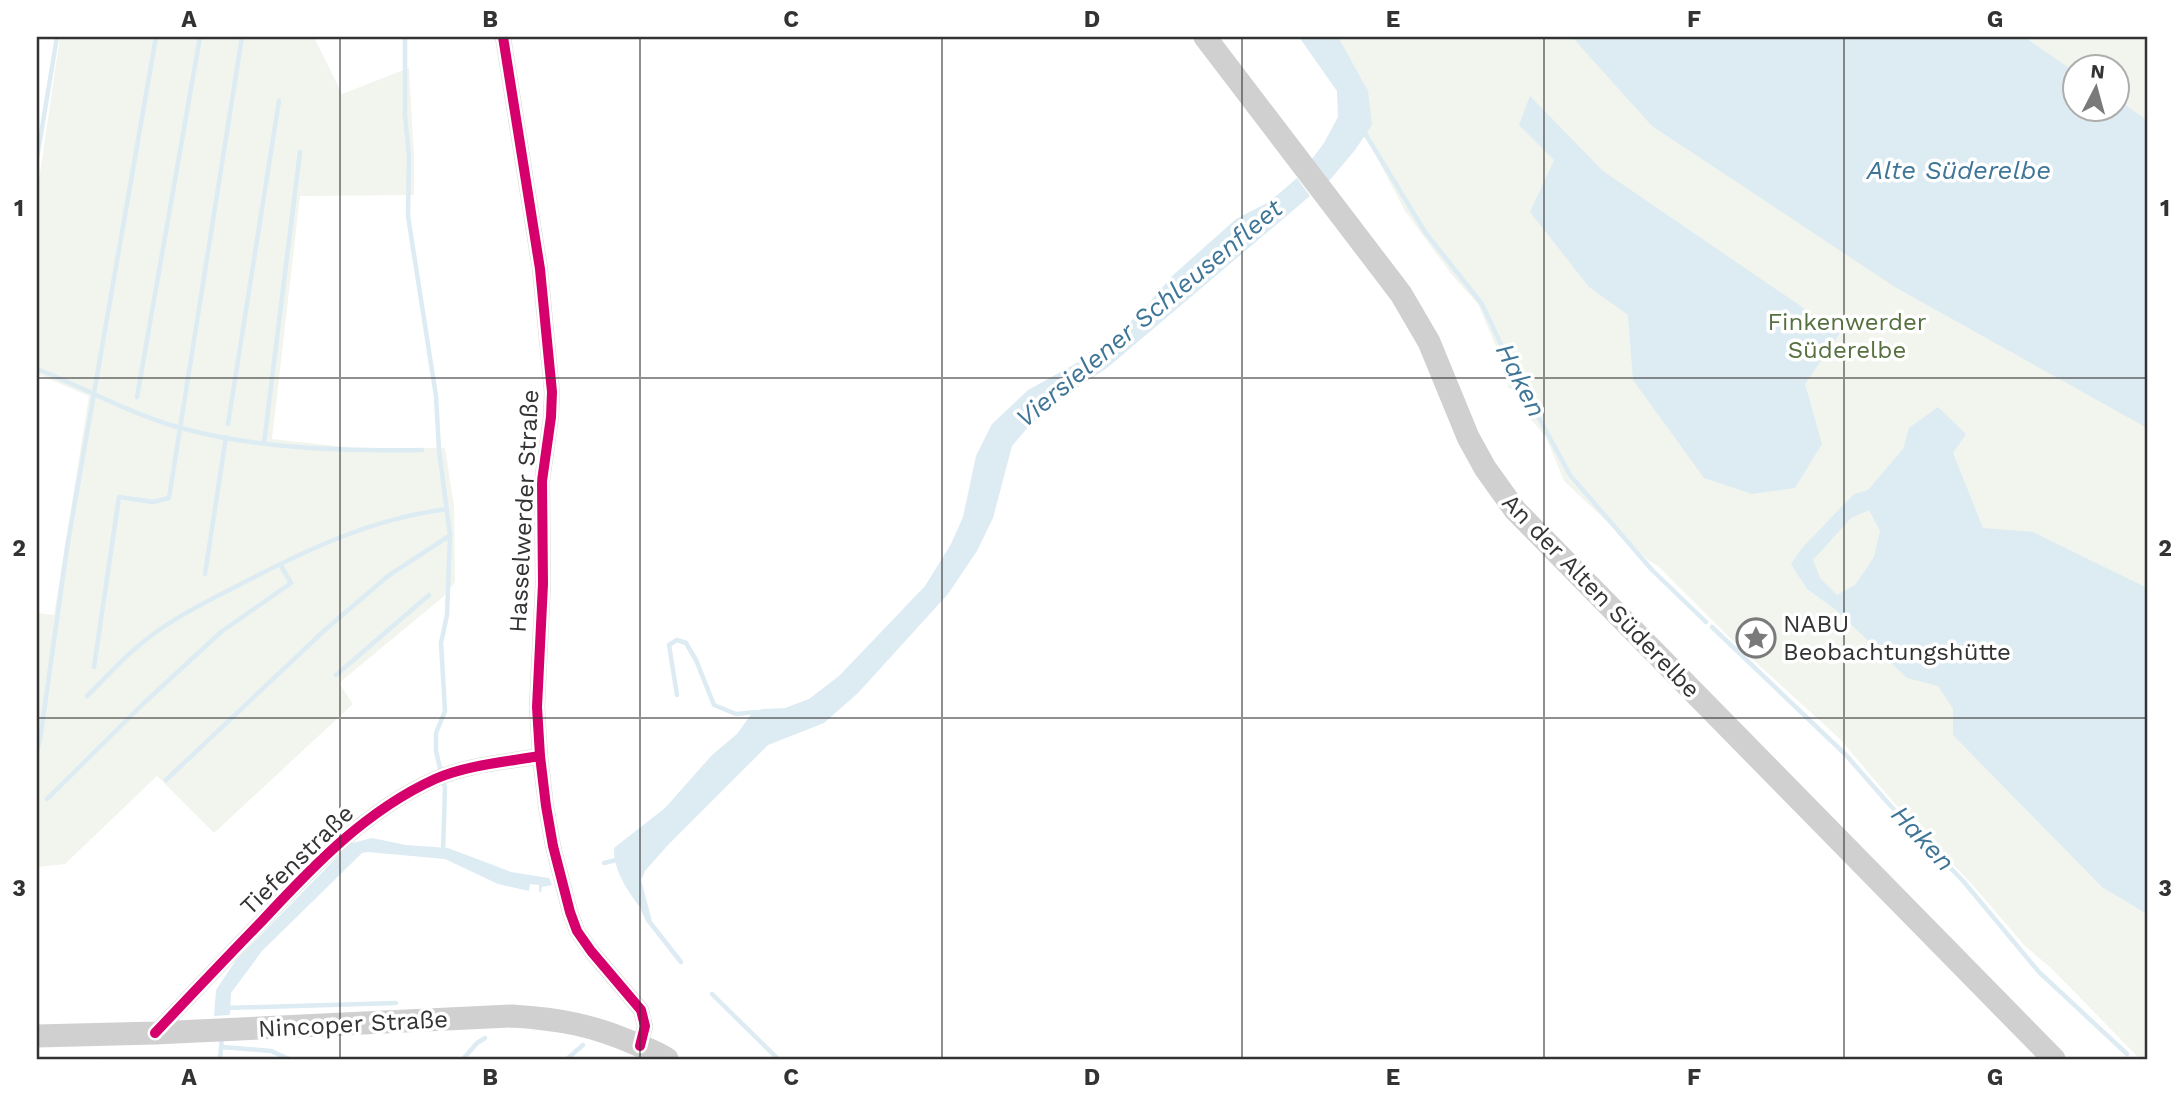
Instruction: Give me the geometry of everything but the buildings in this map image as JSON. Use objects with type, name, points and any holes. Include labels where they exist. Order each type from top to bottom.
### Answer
[{"type":"main road","name":"An der Alten Süderelbe","points":[[1205,37],[1401,294],[1429,342],[1468,437],[1485,468],[1515,510],[2054,1059]]},
{"type":"main road","name":"Nincoper Straße","points":[[37,1036],[155,1034],[512,1016],[550,1018],[588,1025],[665,1058]]},
{"type":"street","name":"Hasselwerder Straße","points":[[503,37],[540,269],[552,392],[542,481],[543,584],[537,707],[540,756],[553,846],[570,912],[577,931],[591,951],[641,1010],[645,1026],[640,1046]]},
{"type":"street","name":"Tiefenstraße","points":[[155,1034],[307,873],[354,830],[395,801],[443,776],[540,756]]},
{"type":"green space","points":[[60,37],[314,37],[342,94],[409,68],[414,195],[300,196],[272,439],[354,448],[445,448],[454,506],[455,582],[443,597],[339,683],[353,704],[214,833],[157,776],[65,864],[37,867],[37,613],[54,615],[89,396],[37,374],[37,194]]},
{"type":"green space","name":"Finkenwerder Süderelbe","points":[[1330,37],[2147,37],[2147,1059],[2140,1059],[2050,967],[2025,946],[1970,882],[1895,804],[1840,739],[1564,481],[1546,437],[1527,415],[1516,390],[1508,388],[1508,375],[1478,304],[1452,275],[1405,211],[1371,146]]},
{"type":"water","points":[[1299,37],[1338,37],[1368,91],[1372,125],[1329,181],[1312,159],[1338,117],[1337,91]]},
{"type":"water","name":"Alte Süderelbe","points":[[1572,37],[2024,37],[2062,63],[2062,122],[2132,122],[2132,110],[2147,120],[2147,428],[1895,287],[1652,126]]},
{"type":"water","points":[[1530,96],[1603,171],[1840,333],[1805,384],[1822,444],[1795,488],[1752,494],[1704,478],[1633,380],[1628,315],[1589,287],[1530,212],[1554,160],[1519,125]]},
{"type":"water","points":[[1297,178],[1310,196],[1107,368],[1055,402],[1029,426],[1012,446],[993,518],[977,551],[948,594],[858,693],[824,723],[768,745],[668,845],[645,871],[641,880],[652,921],[632,897],[621,878],[614,848],[665,808],[712,755],[737,734],[752,713],[762,709],[785,708],[809,699],[839,676],[925,586],[951,544],[963,517],[976,456],[992,424],[1028,390],[1100,350],[1144,309],[1172,276],[1236,219],[1269,202]]},
{"type":"water","points":[[1938,407],[1966,434],[1953,453],[1983,528],[2033,532],[2147,588],[2147,914],[2102,887],[1953,735],[1953,709],[1938,686],[1907,678],[1836,610],[1807,589],[1791,564],[1802,548],[1854,494],[1868,490],[1903,449],[1909,428]],"holes":[[[1869,510],[1880,531],[1874,557],[1855,585],[1837,595],[1820,578],[1813,560],[1851,518]]]},
{"type":"water","points":[[372,838],[406,845],[448,848],[511,872],[549,878],[552,885],[542,887],[539,892],[539,885],[530,884],[529,891],[498,884],[445,859],[362,853],[262,951],[231,993],[230,1015],[214,1016],[216,990],[236,960],[345,849],[352,843]]},
{"type":"waterway","points":[[37,158],[57,37]]},
{"type":"waterway","points":[[37,751],[67,548],[156,37]]},
{"type":"waterway","points":[[137,397],[200,37]]},
{"type":"waterway","points":[[94,667],[119,497],[153,502],[169,498],[242,37]]},
{"type":"waterway","points":[[405,37],[408,216],[436,396],[439,450],[450,535],[447,615],[441,643],[445,711],[436,733],[436,751],[441,772]]},
{"type":"waterway","points":[[228,424],[279,101]]},
{"type":"waterway","name":"Haken","points":[[1363,130],[1425,232],[1482,304],[1514,372],[1570,475],[1652,570],[1706,622]]},
{"type":"waterway","points":[[264,443],[300,152]]},
{"type":"waterway","points":[[37,369],[144,416],[210,435],[300,447],[422,450]]},
{"type":"waterway","points":[[205,574],[226,437]]},
{"type":"waterway","points":[[87,696],[148,638],[211,599],[288,560],[365,528],[447,509]]},
{"type":"waterway","points":[[166,780],[326,629],[388,576],[449,536]]},
{"type":"waterway","points":[[47,799],[221,632],[291,583],[280,564]]},
{"type":"waterway","points":[[336,675],[429,595]]},
{"type":"waterway","name":"Haken","points":[[1712,627],[1846,755],[1964,882],[2039,972],[2127,1054]]},
{"type":"waterway","points":[[677,695],[669,645],[677,640],[686,643],[696,660],[714,705],[736,714],[756,712]]},
{"type":"waterway","points":[[443,780],[443,852]]},
{"type":"waterway","name":"Viersielener Schleusenfleet","points":[[604,863],[616,860]]},
{"type":"waterway","points":[[643,909],[648,920],[681,962]]},
{"type":"waterway","points":[[712,994],[778,1059]]},
{"type":"waterway","points":[[225,1008],[396,1003]]},
{"type":"waterway","points":[[220,1059],[222,1036]]},
{"type":"waterway","points":[[463,1059],[485,1038]]},
{"type":"waterway","points":[[567,1059],[583,1045]]},
{"type":"waterway","points":[[222,1047],[271,1051],[289,1059]]},
{"type":"cycle path","points":[[503,37],[540,269],[552,392],[542,481],[543,584],[537,707],[546,806],[553,846],[577,931],[641,1010],[645,1026],[640,1046]]},
{"type":"cycle path","points":[[155,1033],[281,900],[363,823],[410,792],[447,774],[486,764],[540,756]]},
{"type":"place","name":"NABU Beobachtungshütte","points":[[1756,638]]}]
